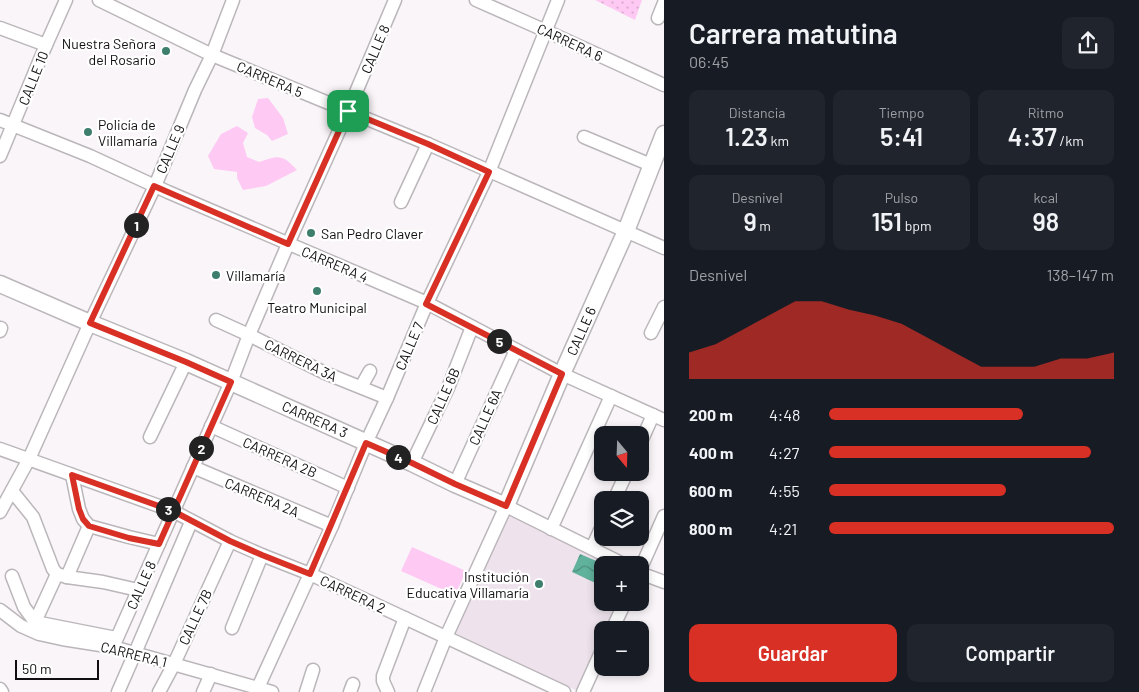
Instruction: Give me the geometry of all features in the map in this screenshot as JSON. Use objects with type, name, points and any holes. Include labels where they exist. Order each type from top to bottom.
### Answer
[{"type":"main road","name":"CALLE 6","points":[[506,506],[626,230],[664,134]]},
{"type":"main road","name":"CARRERA 3","points":[[0,284],[186,362],[506,506]]},
{"type":"street","name":"CALLE 10","points":[[0,156],[66,0]]},
{"type":"street","name":"CARRERA 5","points":[[99,0],[212,55],[428,144],[664,248]]},
{"type":"street","name":"CALLE 9","points":[[0,512],[29,459],[154,186],[212,55],[233,0]]},
{"type":"street","name":"CALLE 8","points":[[115,642],[231,382],[288,244],[348,111],[395,0]]},
{"type":"street","name":"CARRERA 6","points":[[476,0],[664,85]]},
{"type":"street","name":"CALLE 7","points":[[258,690],[332,526],[426,304],[489,172],[558,0]]},
{"type":"street","points":[[658,18],[664,3]]},
{"type":"street","points":[[0,28],[46,46]]},
{"type":"street","name":"CARRERA 4","points":[[0,120],[90,156],[154,186],[426,304],[562,374],[659,417]]},
{"type":"street","points":[[584,136],[651,165]]},
{"type":"street","points":[[401,202],[428,144]]},
{"type":"street","points":[[651,333],[664,307]]},
{"type":"street","name":"CARRERA 3A","points":[[216,320],[387,398]]},
{"type":"street","name":"CALLE 6B","points":[[412,463],[448,388],[472,327]]},
{"type":"street","name":"CALLE 6A","points":[[455,484],[516,350]]},
{"type":"street","points":[[150,437],[186,362]]},
{"type":"street","points":[[361,387],[370,371]]},
{"type":"street","points":[[551,529],[611,396]]},
{"type":"street","points":[[649,431],[659,417]]},
{"type":"street","name":"CARRERA 2B","points":[[211,426],[348,488]]},
{"type":"street","name":"CARRERA 2","points":[[0,449],[173,511],[230,541],[310,574],[446,637],[547,689],[564,692]]},
{"type":"street","name":"CARRERA 2A","points":[[193,467],[332,526]]},
{"type":"street","points":[[72,475],[79,509],[83,519],[89,526],[129,538],[159,544]]},
{"type":"street","points":[[12,491],[33,517],[52,568],[62,576],[103,582],[138,590]]},
{"type":"street","name":"CARRERA 3","points":[[506,506],[608,556]]},
{"type":"street","name":"CALLE 6","points":[[424,692],[446,637],[506,506]]},
{"type":"street","points":[[647,556],[664,516]]},
{"type":"street","points":[[118,692],[192,522]]},
{"type":"street","points":[[12,576],[24,606],[35,622],[89,526]]},
{"type":"street","name":"CALLE 7B","points":[[159,692],[174,664],[230,541]]},
{"type":"street","points":[[592,548],[594,544]]},
{"type":"street","points":[[232,628],[262,555]]},
{"type":"street","points":[[649,576],[664,582]]},
{"type":"street","name":"CARRERA 1","points":[[0,610],[20,626],[39,634],[62,639],[115,642]]},
{"type":"street","points":[[388,692],[383,676],[405,618]]},
{"type":"street","name":"CARRERA 1","points":[[35,622],[115,642],[135,654],[210,674],[258,690],[272,692]]},
{"type":"street","points":[[583,692],[594,668]]},
{"type":"street","points":[[306,692],[313,670]]},
{"type":"street","points":[[203,692],[210,674]]},
{"type":"shaded area","points":[[595,0],[642,0],[635,20]]},
{"type":"shaded area","points":[[268,98],[283,118],[288,134],[272,141],[267,135],[255,128],[252,117],[258,99]]},
{"type":"shaded area","points":[[237,126],[248,133],[243,143],[247,157],[259,162],[280,157],[297,170],[266,186],[243,190],[237,178],[237,172],[214,169],[208,156],[221,134]]},
{"type":"shaded area","name":"Institución Educativa Villamaría","points":[[507,514],[602,556],[594,556],[594,611],[614,611],[609,621],[594,621],[594,654],[578,691],[452,635]]},
{"type":"shaded area","points":[[412,547],[466,571],[455,595],[401,571]]},
{"type":"water","points":[[580,554],[594,560],[594,582],[572,572]]},
{"type":"place","name":"Nuestra Señora del Rosario","points":[[166,51]]},
{"type":"place","name":"Policía de Villamaría","points":[[88,132]]},
{"type":"place","name":"San Pedro Claver","points":[[311,233]]},
{"type":"place","name":"Villamaría","points":[[216,275]]},
{"type":"place","name":"Teatro Municipal","points":[[317,291]]},
{"type":"place","name":"Institución Educativa Villamaría","points":[[539,584]]},
{"type":"route","points":[[348,111],[288,244],[154,186],[90,323],[231,382],[173,511],[159,544],[129,538],[89,526],[83,519],[79,509],[72,475],[173,511],[230,541],[310,574],[366,443],[506,506],[562,374],[426,304],[489,172],[348,111]]}]
